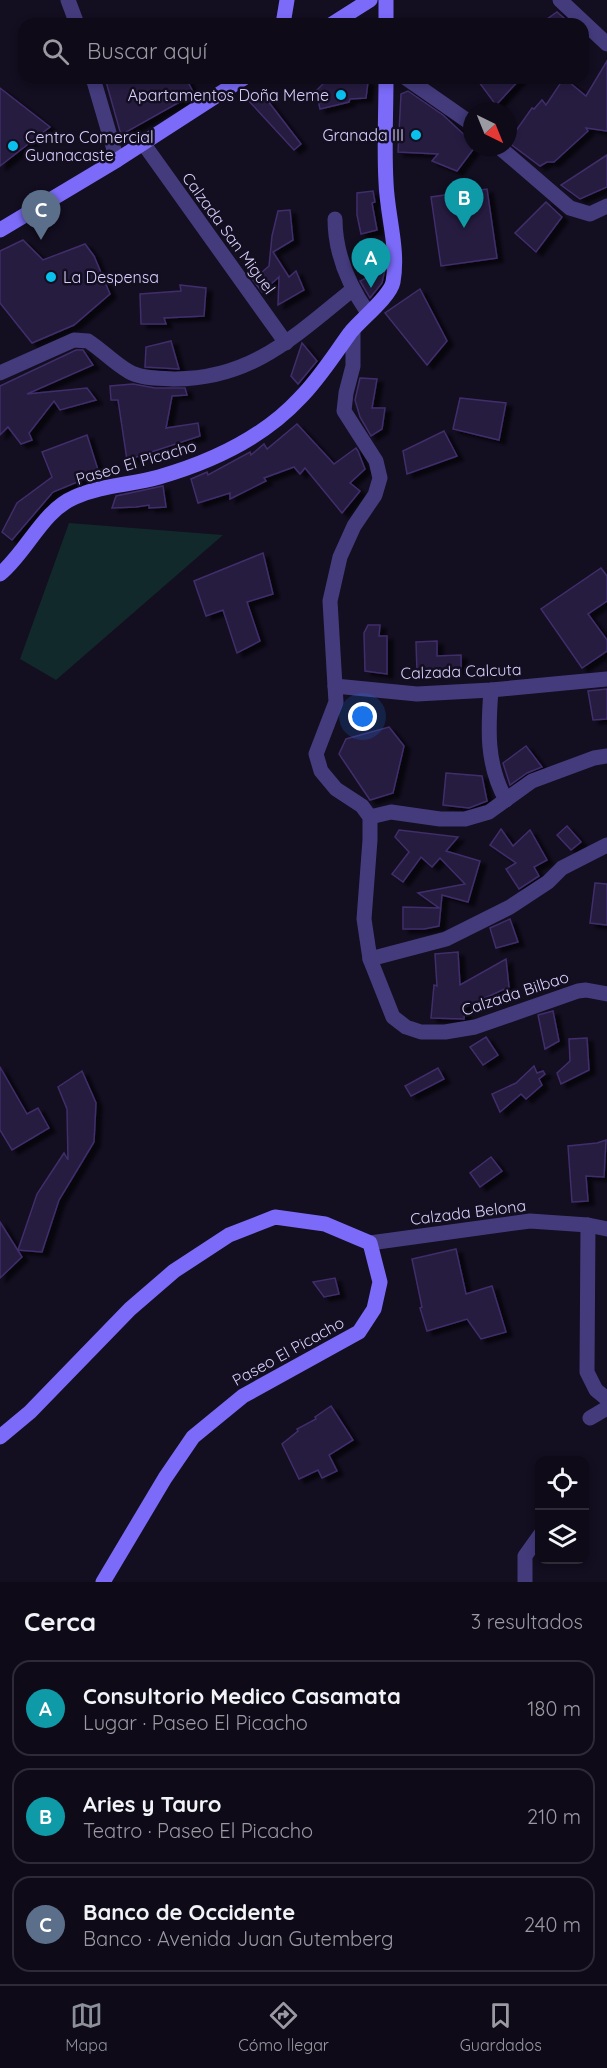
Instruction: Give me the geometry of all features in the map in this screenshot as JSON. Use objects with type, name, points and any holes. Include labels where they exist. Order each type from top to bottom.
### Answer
[{"type":"street","points":[[68,0],[75,18]]},
{"type":"street","points":[[284,18],[287,0]]},
{"type":"street","points":[[342,18],[370,0]]},
{"type":"street","points":[[386,0],[386,18]]},
{"type":"street","points":[[560,0],[579,18]]},
{"type":"street","points":[[589,27],[607,44]]},
{"type":"street","points":[[95,84],[117,160]]},
{"type":"street","points":[[0,230],[117,160],[235,84]]},
{"type":"street","name":"Paseo El Picacho","points":[[0,574],[22,552],[40,527],[74,497],[108,486],[156,478],[214,458],[253,437],[279,418],[301,398],[353,330],[393,285],[395,261],[386,184],[386,84]]},
{"type":"street","points":[[415,84],[463,118]]},
{"type":"street","name":"Calzada San Miguel","points":[[143,143],[286,343]]},
{"type":"street","points":[[510,156],[570,208],[590,214],[607,206]]},
{"type":"street","points":[[334,219],[335,240],[352,290],[368,313]]},
{"type":"street","points":[[0,373],[80,339],[88,341],[129,372],[153,378],[183,379],[215,376],[252,364],[286,343],[352,290]]},
{"type":"street","points":[[353,330],[352,366],[344,411],[376,461],[380,478],[375,495],[354,526],[340,557],[330,601],[336,702],[316,754],[321,771],[336,789],[362,806],[370,817],[391,812],[440,819],[465,819],[489,812],[532,781],[594,758],[607,756]]},
{"type":"street","name":"Calzada Calcuta","points":[[335,686],[417,693],[491,690],[607,679]]},
{"type":"street","points":[[491,690],[489,746],[495,776],[506,800]]},
{"type":"street","name":"Calzada Bilbao","points":[[370,817],[364,919],[370,959],[393,1017],[406,1027],[421,1032],[446,1032],[476,1027],[578,991],[586,990],[607,994]]},
{"type":"street","points":[[370,959],[446,939],[510,907],[548,882],[562,868],[607,845]]},
{"type":"street","points":[[0,1437],[30,1412],[130,1309],[174,1271],[229,1235],[275,1217],[325,1224],[370,1243]]},
{"type":"street","name":"Calzada Belona","points":[[370,1243],[530,1221],[588,1225],[607,1229]]},
{"type":"street","points":[[588,1225],[587,1372],[596,1390],[607,1399]]},
{"type":"street","name":"Paseo El Picacho","points":[[104,1582],[165,1478],[193,1437],[243,1396],[359,1332],[374,1309],[380,1282],[370,1243]]},
{"type":"street","points":[[590,1418],[607,1408]]},
{"type":"street","points":[[525,1582],[525,1556],[535,1540]]},
{"type":"green space","points":[[69,523],[223,535],[56,680],[20,659]]},
{"type":"building","points":[[557,12],[564,18],[548,18]]},
{"type":"building","points":[[607,61],[607,131],[586,128],[588,131],[554,162],[547,162],[540,166],[517,149],[517,129],[532,108],[534,109],[542,100],[546,105],[560,84],[571,84],[586,96]]},
{"type":"building","points":[[107,84],[189,84],[194,94],[121,135]]},
{"type":"building","name":"Apartamentos Doña Meme","points":[[323,84],[368,84],[366,98],[350,99],[349,102],[320,109],[316,91]]},
{"type":"building","points":[[480,84],[515,84],[499,102],[494,102]]},
{"type":"building","name":"Centro Comercial Guanacaste","points":[[0,88],[50,127],[0,166]]},
{"type":"building","points":[[408,91],[443,115],[463,134],[463,156],[468,156],[457,171],[432,161],[438,154],[398,152],[401,94]]},
{"type":"building","points":[[261,92],[301,144],[294,150],[247,99]]},
{"type":"building","points":[[607,155],[607,187],[580,199],[561,185]]},
{"type":"building","points":[[487,189],[497,258],[441,266],[431,197]]},
{"type":"building","points":[[373,191],[375,202],[372,203],[377,230],[361,234],[357,215],[357,193]]},
{"type":"building","points":[[546,202],[562,217],[536,252],[515,233]]},
{"type":"building","points":[[290,210],[293,240],[273,252],[289,277],[296,271],[304,290],[278,305],[279,277],[262,292],[253,280],[269,266],[272,236],[278,211]]},
{"type":"building","name":"La Despensa","points":[[23,240],[43,260],[85,244],[94,256],[110,294],[74,325],[32,343],[0,303],[0,251]]},
{"type":"building","points":[[385,269],[382,283],[370,298],[360,281]]},
{"type":"building","points":[[180,285],[206,288],[204,316],[164,318],[166,324],[141,324],[140,294],[181,291]]},
{"type":"building","points":[[420,289],[447,341],[427,365],[385,313]]},
{"type":"building","points":[[171,341],[179,369],[145,367],[146,347]]},
{"type":"building","points":[[302,343],[317,361],[298,384],[291,376]]},
{"type":"building","points":[[76,350],[83,350],[93,365],[27,394],[87,388],[96,400],[60,410],[54,401],[29,433],[32,440],[21,444],[8,427],[0,435],[0,386]]},
{"type":"building","points":[[360,378],[377,379],[372,408],[385,408],[382,429],[371,436],[360,417],[355,400]]},
{"type":"building","points":[[133,384],[155,388],[185,388],[187,395],[172,396],[166,428],[198,423],[200,436],[127,460],[118,400],[111,400],[110,386]]},
{"type":"building","points":[[460,398],[506,403],[499,440],[453,429]]},
{"type":"building","points":[[297,424],[334,464],[356,448],[358,451],[365,469],[350,483],[360,491],[342,513],[305,468],[300,474],[294,467],[264,478],[266,481],[230,499],[230,493],[198,503],[191,479],[207,472],[208,475],[250,452],[251,455],[264,444],[267,449]]},
{"type":"building","points":[[444,431],[457,456],[407,474],[403,451]]},
{"type":"building","points":[[87,435],[99,473],[53,492],[12,540],[2,532],[17,503],[52,477],[42,452]]},
{"type":"building","points":[[163,486],[166,507],[149,508],[149,505],[112,508],[116,496]]},
{"type":"building","points":[[263,553],[273,594],[247,602],[260,641],[237,653],[223,610],[206,616],[194,581]]},
{"type":"building","points":[[601,568],[607,576],[607,601],[588,614],[607,640],[607,651],[582,668],[541,609]]},
{"type":"building","points":[[368,625],[380,625],[379,636],[387,636],[387,674],[365,671],[364,633]]},
{"type":"building","points":[[437,641],[437,656],[461,655],[461,669],[417,672],[416,642]]},
{"type":"building","points":[[607,689],[607,719],[593,720],[588,691]]},
{"type":"building","points":[[389,727],[404,746],[393,793],[370,800],[339,754],[346,739]]},
{"type":"building","points":[[526,746],[542,767],[527,773],[510,785],[503,763]]},
{"type":"building","points":[[446,773],[482,776],[487,801],[469,808],[443,805]]},
{"type":"building","points":[[567,826],[581,842],[571,850],[557,835]]},
{"type":"building","points":[[501,829],[513,846],[530,830],[547,860],[534,867],[539,876],[519,889],[506,869],[516,863],[490,845]]},
{"type":"building","points":[[399,830],[458,837],[446,851],[480,861],[468,902],[442,895],[439,926],[403,929],[403,907],[439,908],[418,893],[465,884],[440,858],[432,867],[421,857],[403,882],[392,874],[409,852],[395,837]]},
{"type":"building","points":[[595,883],[607,884],[607,925],[590,923]]},
{"type":"building","points":[[510,919],[518,942],[496,948],[490,928]]},
{"type":"building","points":[[458,952],[460,985],[506,959],[509,987],[465,1007],[464,1019],[431,1018],[434,985],[437,986],[435,954]]},
{"type":"building","points":[[553,1011],[559,1041],[545,1049],[538,1015]]},
{"type":"building","points":[[486,1037],[498,1055],[483,1065],[470,1047]]},
{"type":"building","points":[[587,1038],[589,1070],[561,1084],[557,1073],[570,1061],[569,1039]]},
{"type":"building","points":[[534,1066],[537,1073],[543,1071],[545,1074],[539,1079],[542,1085],[526,1099],[521,1094],[500,1112],[492,1094],[516,1083]]},
{"type":"building","points":[[0,1067],[27,1114],[38,1108],[49,1128],[12,1150],[0,1130]]},
{"type":"building","points":[[438,1068],[444,1079],[411,1096],[405,1086]]},
{"type":"building","points":[[82,1071],[96,1103],[94,1142],[59,1200],[42,1252],[18,1250],[37,1194],[64,1153],[68,1160],[67,1109],[58,1087]]},
{"type":"building","points":[[606,1140],[604,1177],[586,1176],[588,1201],[572,1202],[568,1146]]},
{"type":"building","points":[[491,1157],[502,1171],[480,1187],[470,1173]]},
{"type":"building","points":[[0,1222],[22,1257],[0,1278]]},
{"type":"building","points":[[456,1249],[466,1294],[492,1286],[506,1332],[481,1339],[467,1319],[427,1331],[420,1308],[422,1307],[412,1259]]},
{"type":"building","points":[[335,1278],[339,1294],[324,1297],[313,1282]]},
{"type":"building","points":[[331,1406],[353,1440],[329,1455],[337,1471],[322,1478],[318,1470],[299,1479],[282,1444],[298,1431],[297,1429],[316,1419],[315,1417]]},
{"type":"place","name":"Apartamentos Doña Meme","points":[[341,95]]},
{"type":"place","name":"Granada III","points":[[416,135]]},
{"type":"place","name":"Centro Comercial Guanacaste","points":[[13,146]]},
{"type":"place","name":"Aries y Tauro","points":[[464,228]]},
{"type":"place","name":"Banco de Occidente","points":[[41,240]]},
{"type":"place","name":"La Despensa","points":[[51,277]]},
{"type":"place","name":"Consultorio Medico Casamata","points":[[371,288]]}]
